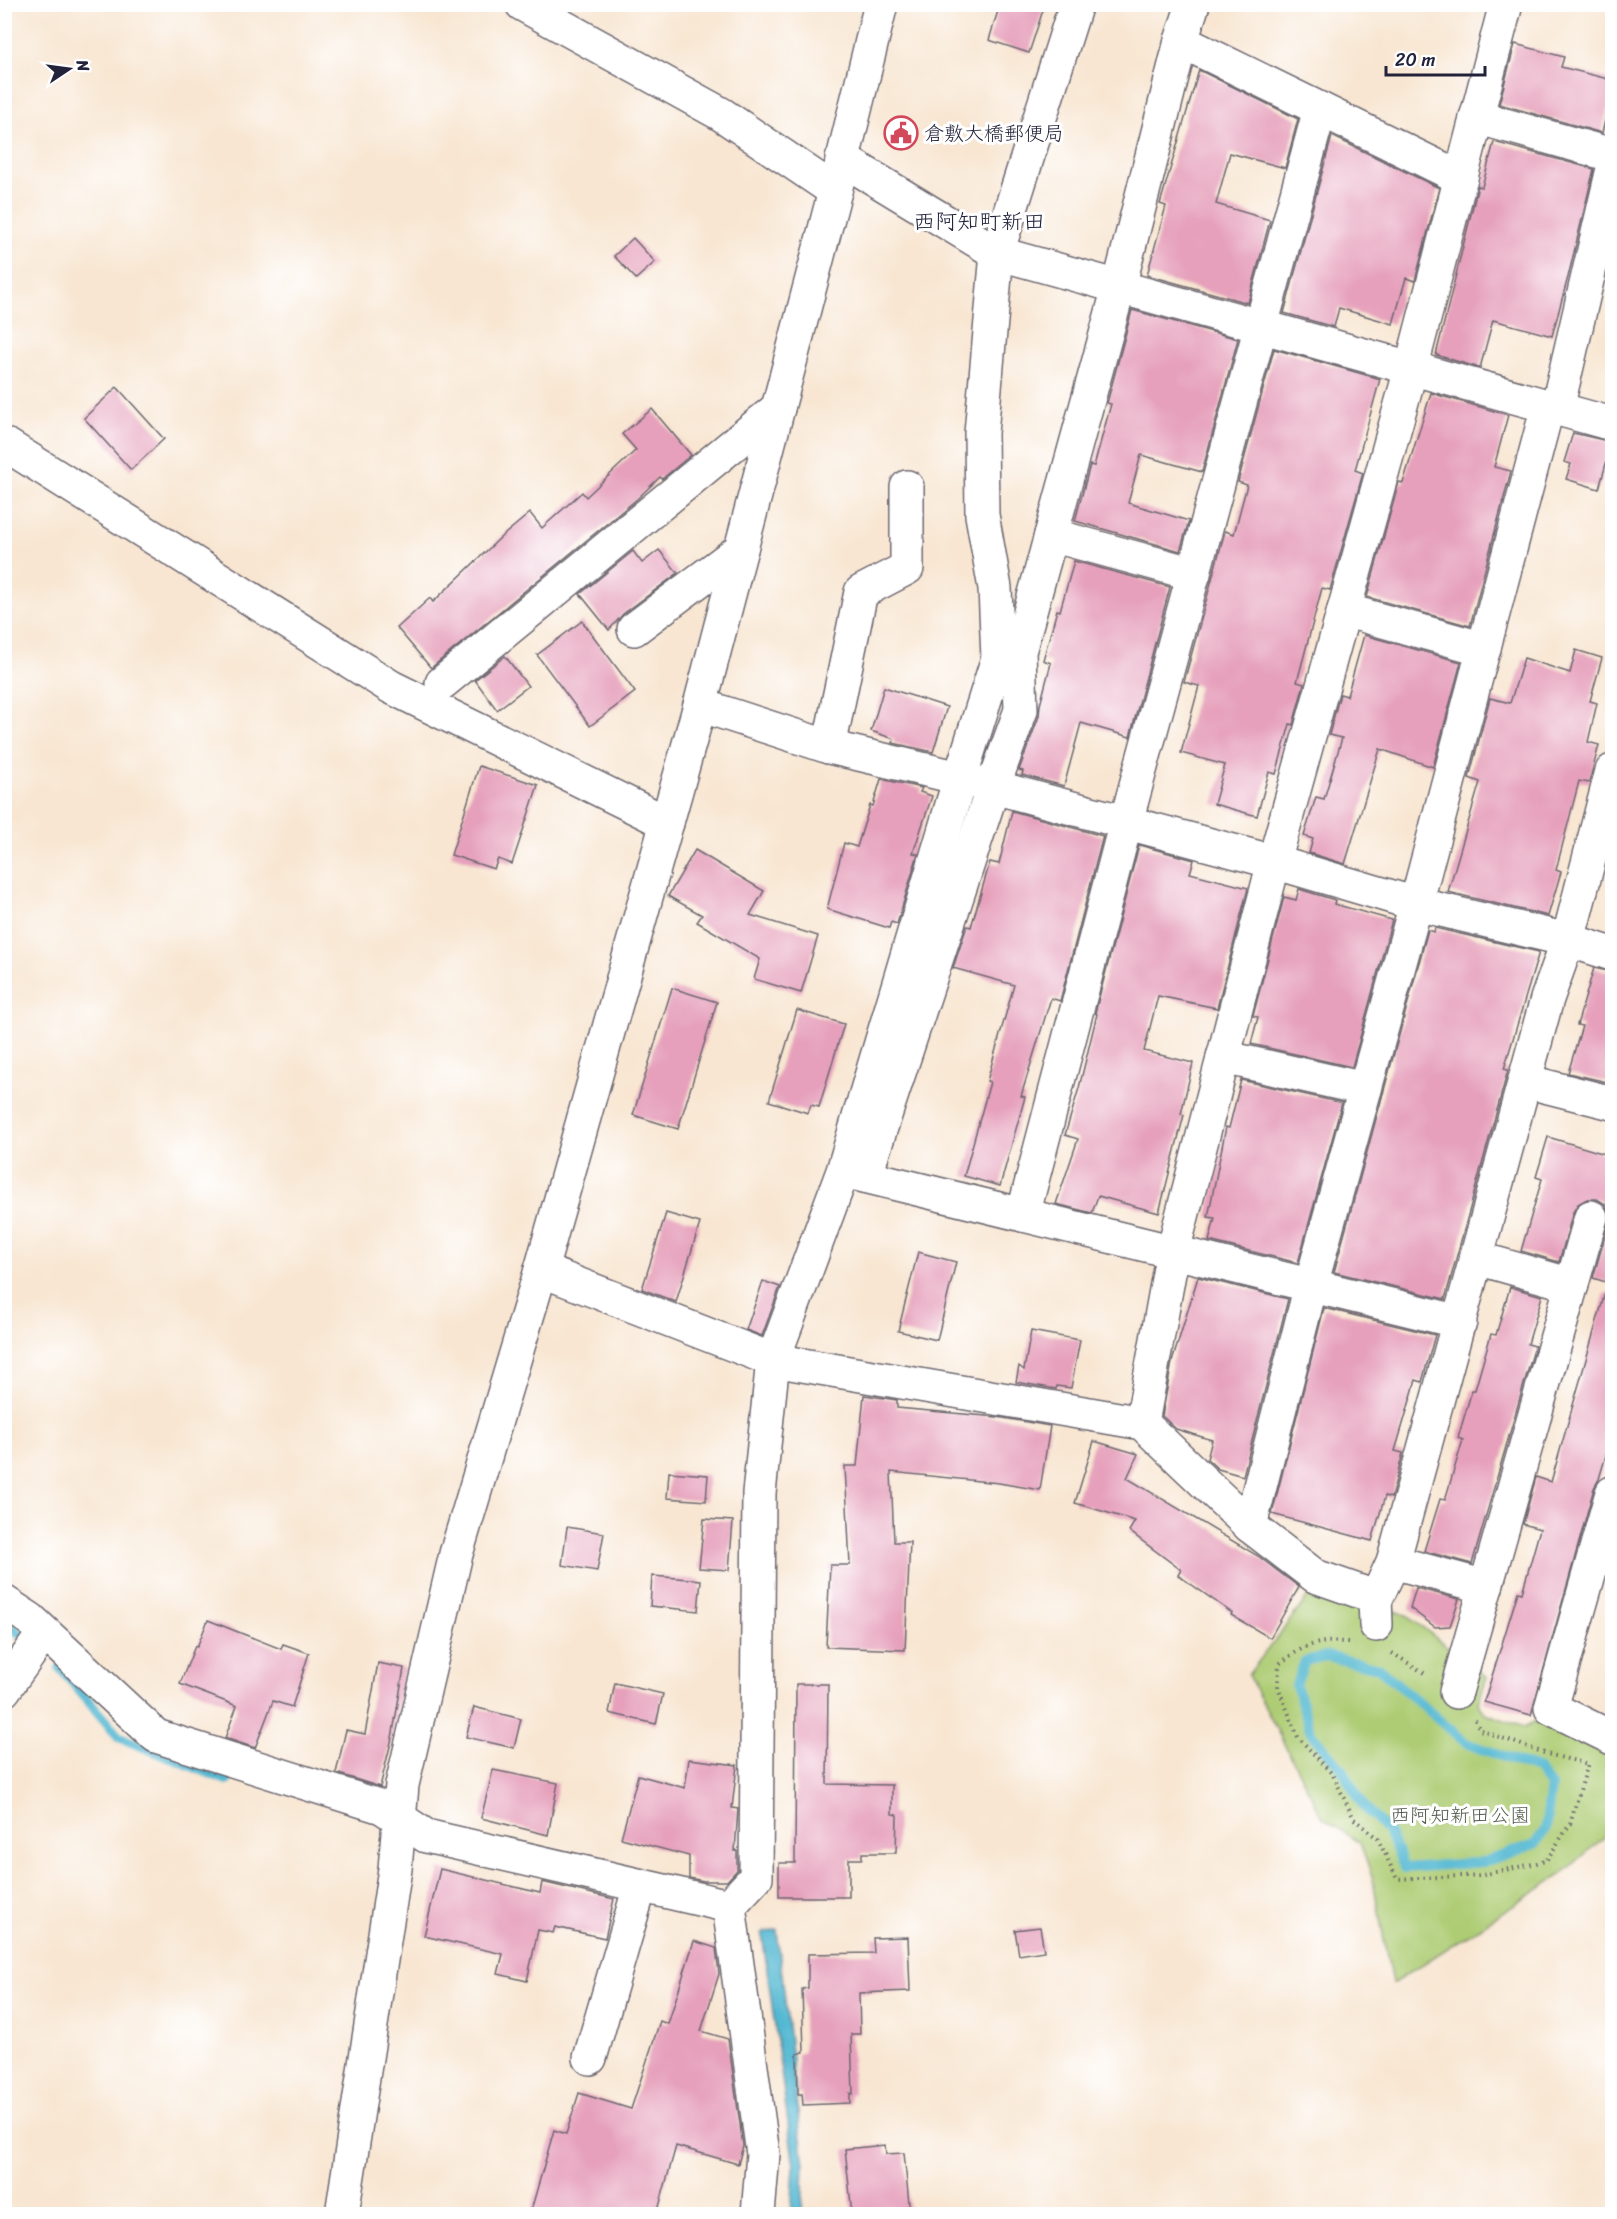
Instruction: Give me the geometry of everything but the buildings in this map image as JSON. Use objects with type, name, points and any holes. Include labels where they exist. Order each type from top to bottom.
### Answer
[{"type":"street","points":[[522,4],[721,114],[836,191]]},
{"type":"street","points":[[342,2214],[395,1869],[402,1785],[456,1554],[541,1270],[700,705],[836,191],[881,4]]},
{"type":"street","points":[[854,1174],[960,778],[998,658],[995,588],[982,515],[981,433],[997,253],[1076,4]]},
{"type":"street","points":[[729,1906],[756,1877],[759,1493],[773,1360],[854,1174],[1021,710],[1018,652],[1119,287],[1181,41],[1193,4]]},
{"type":"street","points":[[1142,1424],[1173,1251],[1274,862],[1411,369],[1506,4]]},
{"type":"street","points":[[1181,41],[1461,178]]},
{"type":"street","points":[[1023,1215],[1126,822],[1320,109]]},
{"type":"street","points":[[1476,117],[1612,155]]},
{"type":"street","points":[[842,159],[997,253],[1612,424]]},
{"type":"street","points":[[1250,1526],[1311,1285],[1552,408],[1612,173]]},
{"type":"street","points":[[442,683],[777,408]]},
{"type":"street","points":[[8,446],[391,687],[667,823]]},
{"type":"street","points":[[829,747],[861,592],[907,568],[907,487]]},
{"type":"street","points":[[1051,535],[1194,574]]},
{"type":"street","points":[[634,629],[741,549]]},
{"type":"street","points":[[1344,610],[1484,649]]},
{"type":"street","points":[[700,705],[829,747],[960,778],[1274,862],[1416,904],[1568,940],[1612,954]]},
{"type":"street","points":[[1376,1623],[1547,999],[1568,940],[1611,785]]},
{"type":"street","points":[[1223,1057],[1365,1089]]},
{"type":"street","points":[[1525,1081],[1612,1103]]},
{"type":"street","points":[[854,1174],[1460,1322]]},
{"type":"street","points":[[1456,1692],[1591,1217]]},
{"type":"street","points":[[1477,1258],[1572,1285]]},
{"type":"street","points":[[541,1270],[773,1360],[1142,1424],[1250,1526],[1315,1576],[1375,1596],[1376,1623]]},
{"type":"street","points":[[1612,1493],[1551,1708],[1612,1738]]},
{"type":"street","points":[[1393,1562],[1486,1587]]},
{"type":"street","points":[[4,1602],[30,1619],[156,1736],[382,1807],[426,1836],[729,1906]]},
{"type":"street","points":[[4,1690],[44,1633]]},
{"type":"street","points":[[590,2058],[640,1886]]},
{"type":"street","points":[[729,1906],[763,2154],[758,2214]]},
{"type":"path","points":[[1376,1623],[1456,1692],[1464,1696],[1480,1730],[1547,1754],[1588,1764],[1570,1824],[1546,1861],[1482,1875],[1397,1878],[1378,1839],[1354,1818],[1333,1775],[1298,1737],[1278,1687],[1279,1664],[1299,1649],[1376,1623]]},
{"type":"green space","name":"西阿知新田公園","points":[[1314,1589],[1360,1598],[1406,1615],[1487,1677],[1478,1703],[1485,1713],[1524,1727],[1550,1714],[1612,1753],[1612,1830],[1561,1875],[1392,1984],[1373,1880],[1360,1843],[1323,1818],[1248,1675]]},
{"type":"water","points":[[777,1930],[804,2165],[802,2214],[791,2214],[794,2166],[762,1933]]},
{"type":"waterway","points":[[4,1623],[24,1636]]},
{"type":"waterway","points":[[1326,1656],[1379,1668],[1466,1743],[1539,1770],[1551,1787],[1545,1830],[1535,1844],[1484,1862],[1405,1868],[1388,1832],[1363,1805],[1341,1768],[1311,1733],[1296,1685],[1305,1661],[1326,1656]]},
{"type":"waterway","points":[[60,1668],[119,1737],[227,1780]]},
{"type":"place","name":"倉敷大橋郵便局","points":[[901,133]]},
{"type":"district","name":"西阿知町新田","points":[[979,221]]}]
